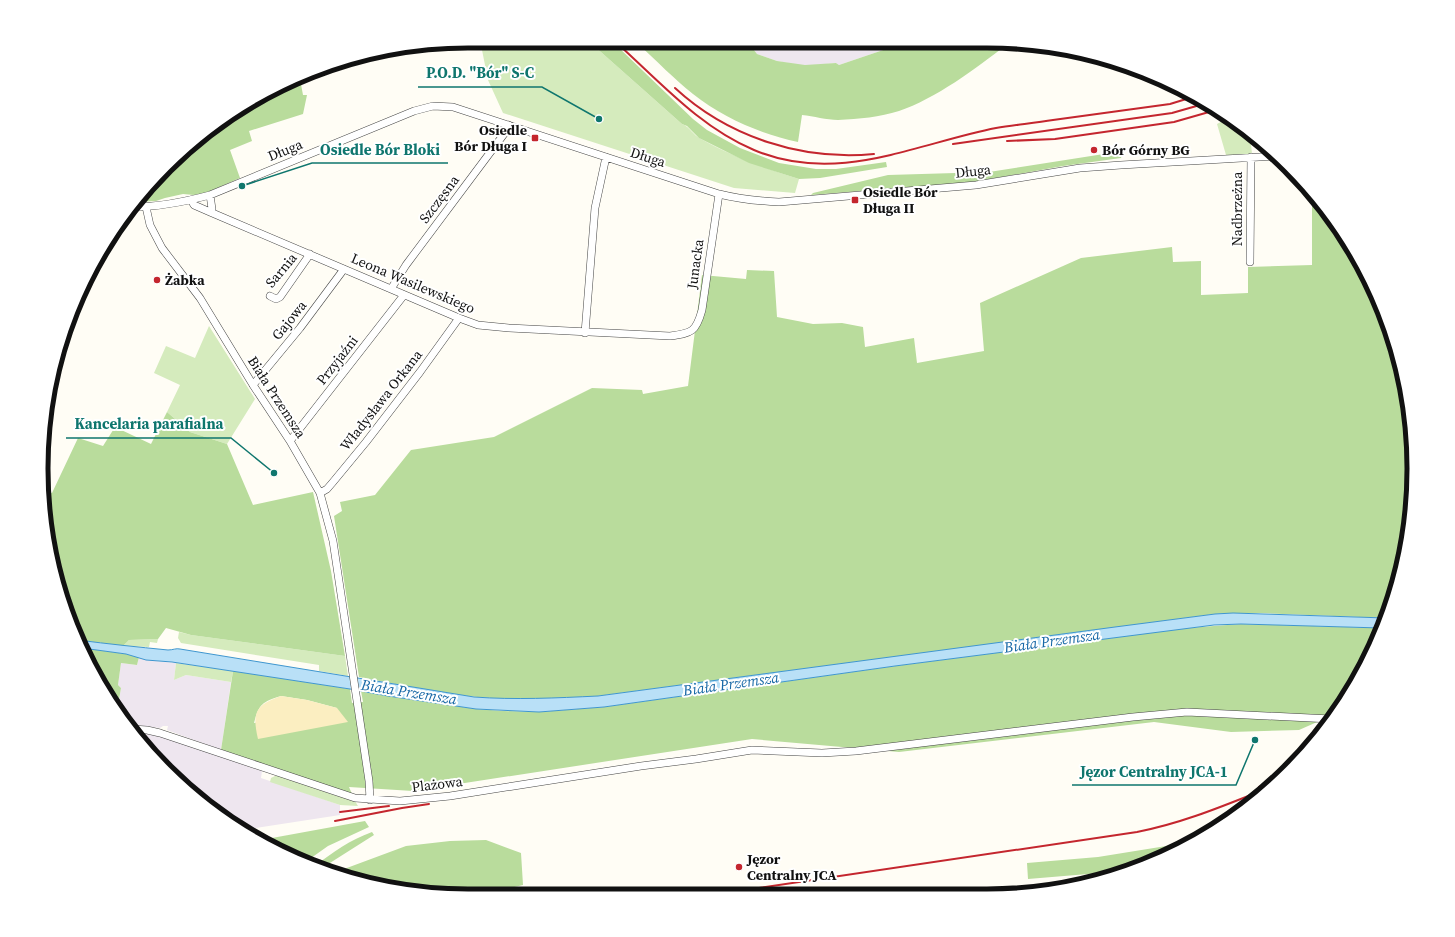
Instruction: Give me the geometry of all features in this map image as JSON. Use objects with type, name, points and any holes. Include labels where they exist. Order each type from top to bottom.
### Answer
[{"type":"street","name":"Długa","points":[[140,207],[191,200],[210,195],[414,111],[433,106],[453,107],[719,194],[732,198],[756,201],[779,202],[976,185],[1080,168],[1121,164],[1269,156]]},
{"type":"street","name":"Szczęsna","points":[[391,289],[406,265],[507,130],[509,125]]},
{"type":"street","points":[[585,333],[595,208],[606,157]]},
{"type":"street","name":"Nadbrzeżna","points":[[1250,262],[1251,157]]},
{"type":"street","name":"Junacka","points":[[687,334],[698,325],[702,310],[719,194]]},
{"type":"street","points":[[210,195],[212,209],[210,212]]},
{"type":"street","name":"Leona Wasilewskiego","points":[[191,200],[194,205],[210,212],[478,325],[585,333],[670,336],[687,334]]},
{"type":"street","name":"Biała Przemsza","points":[[146,207],[150,225],[162,248],[200,298],[253,385],[290,441],[320,493],[333,542],[358,703],[369,781],[370,800]]},
{"type":"street","name":"Sarnia","points":[[270,296],[276,299],[280,297],[310,254]]},
{"type":"street","name":"Gajowa","points":[[253,385],[300,328],[344,269]]},
{"type":"street","name":"Przyjaźni","points":[[290,441],[404,295]]},
{"type":"street","name":"Władysława Orkana","points":[[320,493],[327,489],[366,442],[459,318]]},
{"type":"street","name":"Plażowa","points":[[139,729],[160,733],[354,798],[400,801],[450,796],[752,750],[822,753],[856,751],[1133,717],[1187,712],[1324,719]]},
{"type":"shaded area","points":[[752,48],[889,48],[839,65],[836,63],[805,66],[777,61],[757,54]]},
{"type":"shaded area","points":[[139,657],[146,660],[176,663],[174,680],[186,675],[231,682],[221,750],[167,730],[168,726],[163,726],[160,728],[136,725],[119,701],[121,688],[118,685],[121,663],[137,665]]},
{"type":"shaded area","points":[[146,733],[165,737],[262,771],[261,778],[340,805],[340,815],[251,829],[191,785],[147,739]]},
{"type":"green space","points":[[482,48],[596,48],[698,137],[737,157],[799,179],[795,193],[734,188],[503,113],[488,80]]},
{"type":"green space","points":[[596,48],[619,48],[693,119],[707,130],[740,148],[779,163],[816,169],[836,169],[886,162],[887,167],[820,178],[799,179],[749,163],[699,138],[687,126],[682,124]]},
{"type":"green space","points":[[642,48],[752,48],[757,54],[777,61],[805,65],[836,63],[839,65],[889,48],[1001,49],[969,73],[941,91],[913,106],[899,111],[884,115],[838,120],[802,115],[798,142],[756,130],[730,118],[705,103],[672,76]]},
{"type":"green space","points":[[301,83],[303,95],[307,95],[303,114],[249,131],[252,141],[230,150],[240,178],[206,193],[194,195],[183,194],[156,201],[144,202],[171,171],[191,152],[235,119],[258,104]]},
{"type":"green space","points":[[1223,121],[1251,142],[1252,154],[1226,155],[1217,124]]},
{"type":"green space","points":[[1123,151],[1121,158],[1063,166],[974,182],[811,195],[813,193],[888,175],[989,172]]},
{"type":"green space","points":[[1312,203],[1351,258],[1364,283],[1385,333],[1399,386],[1406,441],[1406,496],[1399,551],[1393,577],[1380,618],[1260,613],[1215,614],[598,696],[527,699],[486,698],[431,691],[359,677],[334,516],[342,511],[340,502],[375,495],[411,450],[494,437],[592,388],[642,390],[643,394],[688,386],[702,275],[746,279],[747,270],[774,271],[777,317],[813,324],[842,323],[863,327],[865,347],[914,338],[917,363],[984,351],[980,303],[1081,258],[1172,247],[1173,262],[1201,261],[1201,295],[1248,293],[1248,267],[1312,265]]},
{"type":"green space","points":[[209,326],[255,399],[227,444],[190,432],[167,412],[180,385],[154,373],[166,346],[195,358]]},
{"type":"green space","points":[[167,412],[190,432],[227,444],[253,505],[313,492],[331,571],[345,656],[191,635],[166,628],[158,639],[129,640],[123,646],[85,641],[70,604],[62,577],[56,551],[49,492],[52,493],[78,438],[103,446],[115,427],[151,444]]},
{"type":"green space","points":[[1241,624],[1375,628],[1351,679],[1323,719],[1299,730],[1231,732],[1154,722],[899,752],[752,739],[413,791],[349,787],[352,794],[221,750],[233,671],[350,689],[352,703],[363,702],[361,691],[476,709],[539,712],[604,707],[895,666],[1187,628]],"holes":[[[281,696],[307,700],[337,708],[254,723],[262,705],[269,700]]]},
{"type":"green space","points":[[179,632],[191,635],[345,656],[348,676],[319,671],[319,665],[181,643],[178,638]]},
{"type":"green space","points":[[158,639],[157,643],[150,642],[149,647],[123,646],[129,640]]},
{"type":"green space","points":[[89,649],[139,657],[137,665],[121,663],[118,685],[121,688],[119,701],[104,679]]},
{"type":"green space","points":[[176,663],[233,671],[231,682],[186,675],[174,680]]},
{"type":"green space","points":[[280,776],[355,801],[358,806],[340,805],[270,782],[271,778]]},
{"type":"green space","points":[[365,821],[369,827],[328,846],[311,858],[269,839]]},
{"type":"green space","points":[[372,832],[374,835],[327,865],[320,862],[342,847]]},
{"type":"green space","points":[[486,840],[521,853],[523,885],[506,889],[441,888],[386,881],[342,870],[406,846],[450,841]]},
{"type":"green space","points":[[1175,845],[1122,867],[1102,873],[1028,879],[1027,863],[1098,857]]},
{"type":"sand","points":[[281,696],[307,700],[337,708],[348,722],[258,739],[255,723],[258,711],[272,699]]},
{"type":"water","points":[[1233,613],[1379,618],[1375,628],[1241,624],[1214,625],[895,666],[604,707],[539,712],[476,709],[172,662],[146,660],[126,654],[89,649],[85,641],[168,650],[179,649],[474,697],[536,698],[598,696],[1215,614]]},
{"type":"railway","points":[[622,48],[682,104],[716,130],[754,150],[785,160],[815,164],[846,163],[876,158],[996,128],[1170,104],[1187,99]]},
{"type":"railway","points":[[675,88],[718,120],[767,142],[820,154],[874,154]]},
{"type":"railway","points":[[953,144],[1172,113],[1199,105]]},
{"type":"railway","points":[[1007,141],[1055,139],[1174,122],[1209,112]]},
{"type":"railway","points":[[1259,787],[1264,785]]},
{"type":"railway","points":[[752,889],[1137,832],[1187,819],[1251,795]]},
{"type":"railway","points":[[335,821],[429,804]]},
{"type":"railway","points":[[340,812],[389,806]]},
{"type":"railway","points":[[1008,888],[1022,887]]},
{"type":"place","name":"P.O.D. \"Bór\" S-C","points":[[599,119]]},
{"type":"place","name":"Osiedle Bór Długa I","points":[[535,138]]},
{"type":"place","name":"Bór Górny BG","points":[[1094,150]]},
{"type":"place","name":"Osiedle Bór Bloki","points":[[242,186]]},
{"type":"place","name":"Osiedle Bór Długa II","points":[[855,200]]},
{"type":"place","name":"Żabka","points":[[157,280]]},
{"type":"place","name":"Kancelaria parafialna","points":[[274,473]]},
{"type":"place","name":"Jęzor Centralny JCA-1","points":[[1255,740]]},
{"type":"place","name":"Jęzor Centralny JCA","points":[[739,867]]}]
